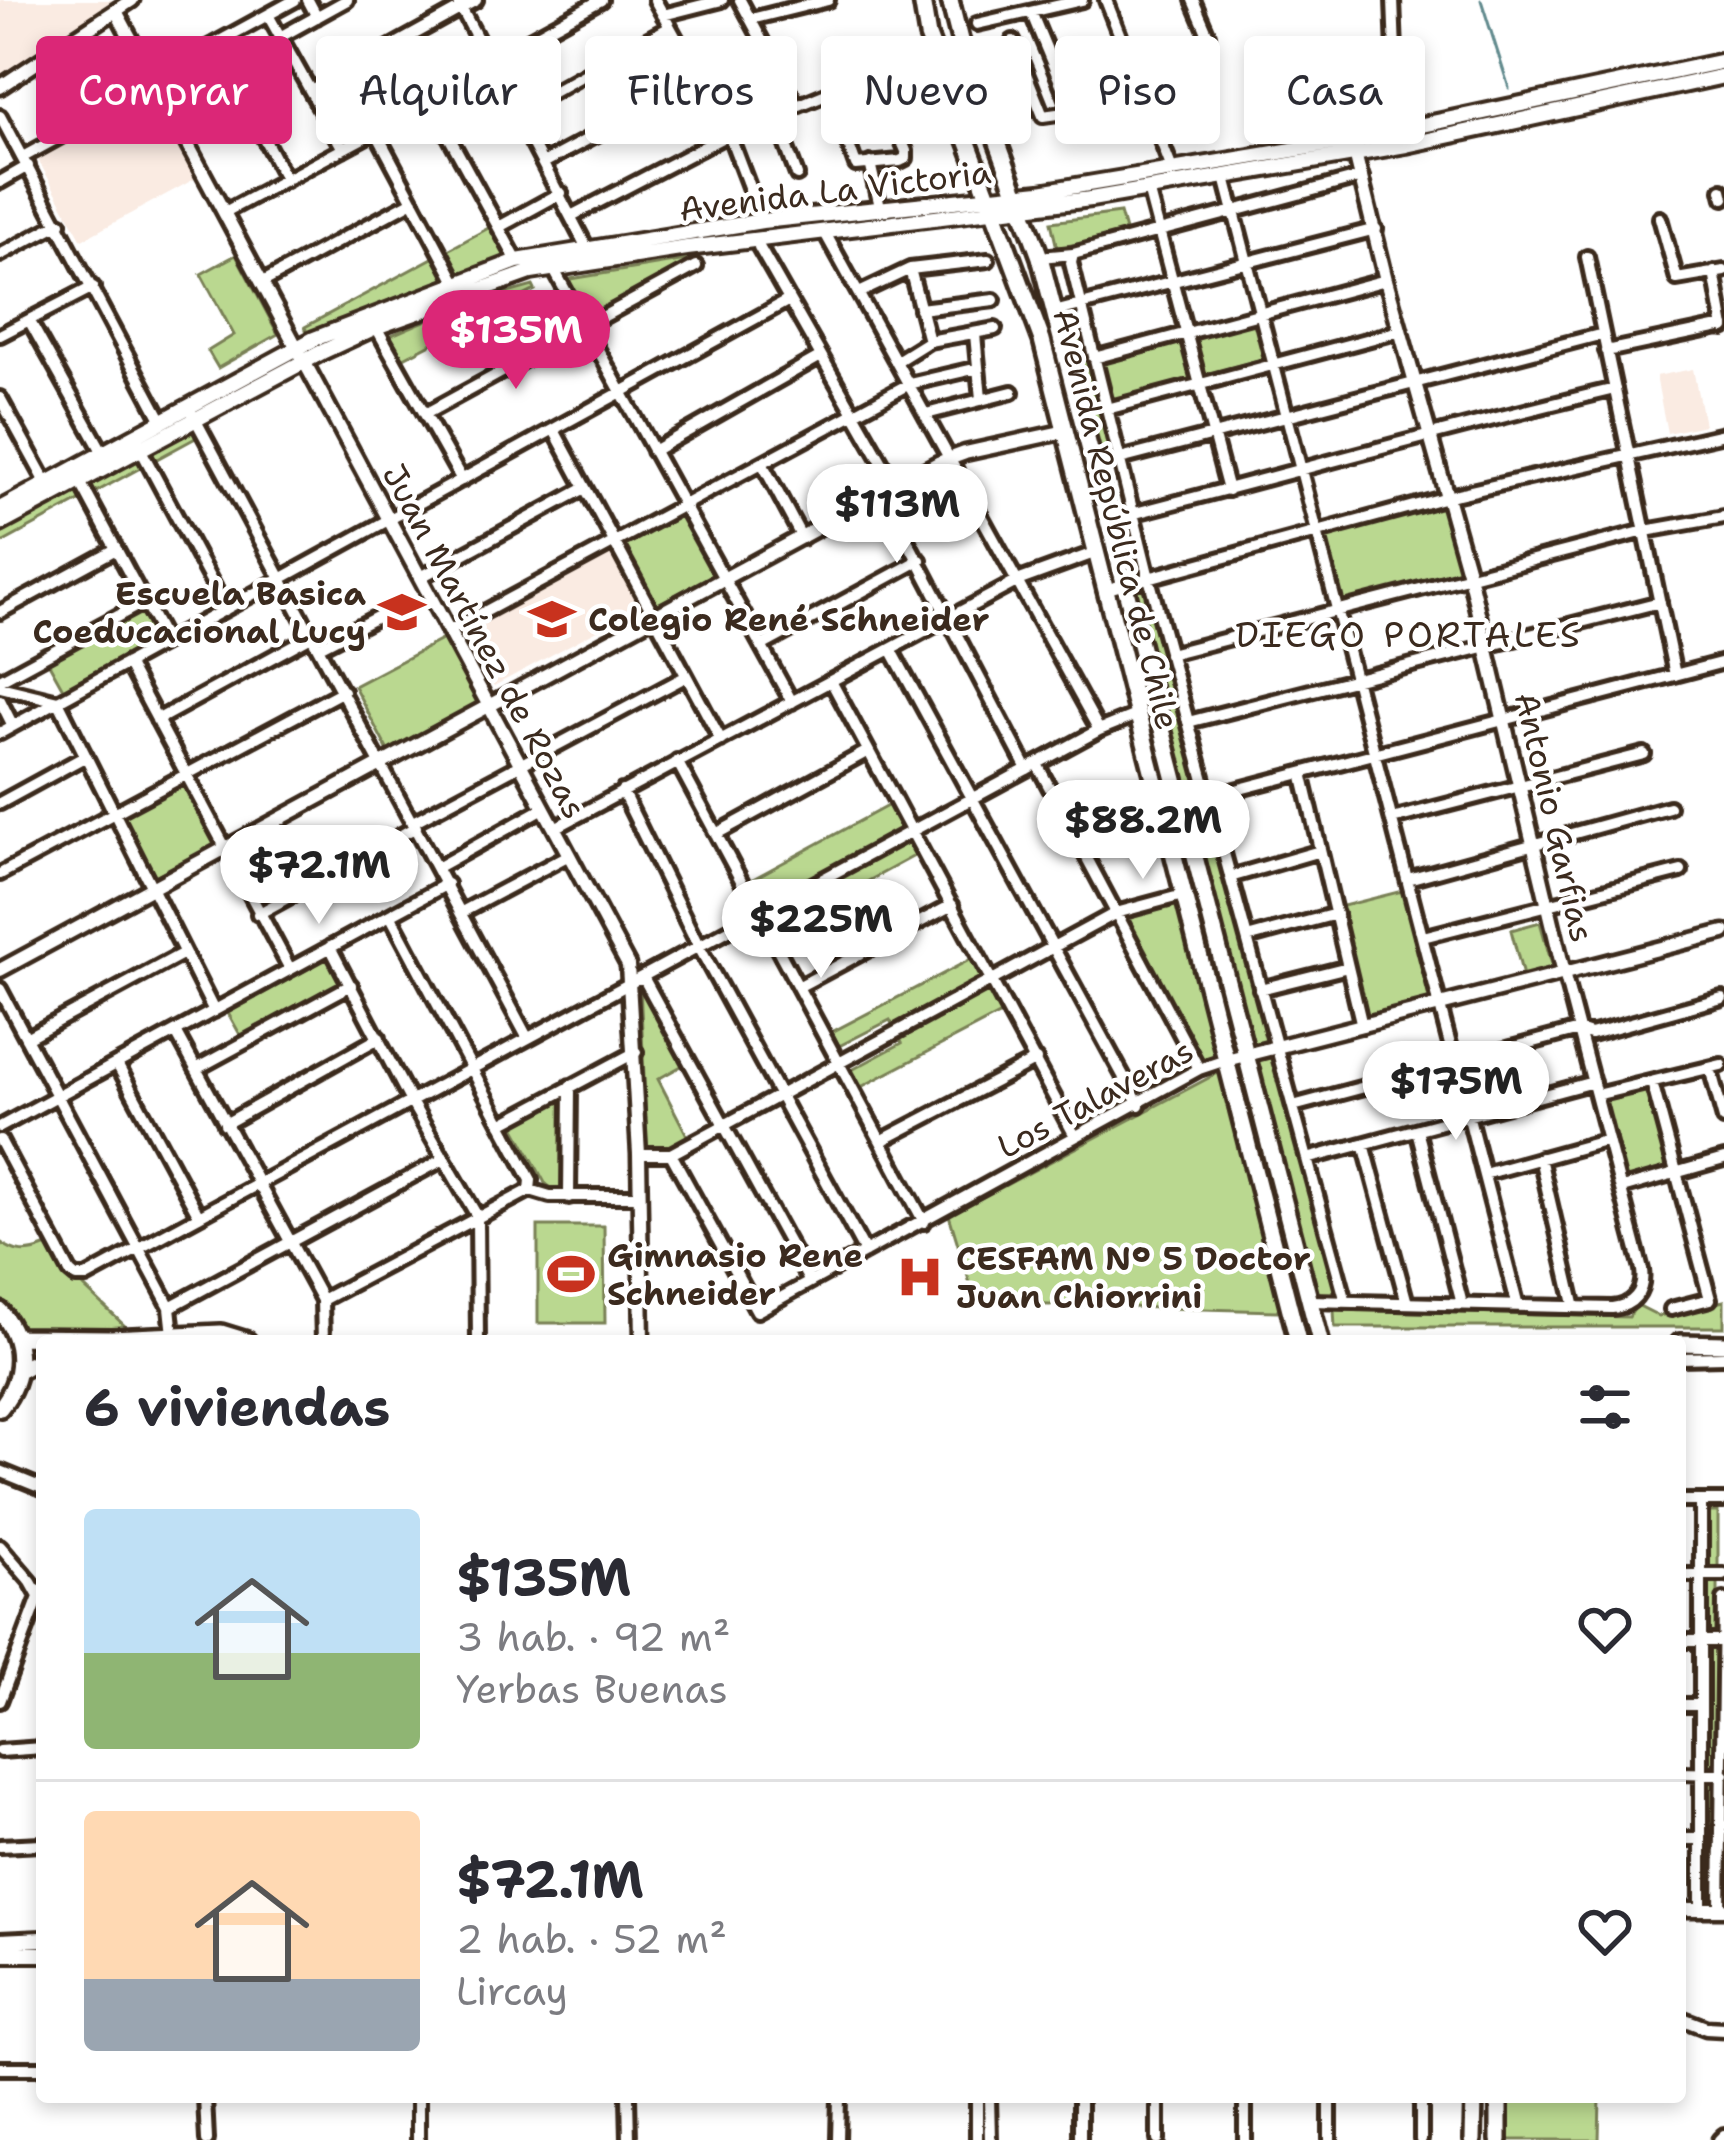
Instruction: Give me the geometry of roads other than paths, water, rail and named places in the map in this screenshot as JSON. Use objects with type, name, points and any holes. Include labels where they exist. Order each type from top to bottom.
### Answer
[{"type":"main road","name":"Avenida República de Chile","points":[[922,0],[930,36]]},
{"type":"main road","name":"Avenida República de Chile","points":[[950,0],[960,40],[1040,257],[1319,1335]]},
{"type":"main road","name":"Avenida La Victoria","points":[[1425,125],[1724,61]]},
{"type":"main road","name":"Avenida La Victoria","points":[[303,355],[524,274],[762,221],[1148,189],[1724,76]]},
{"type":"main road","name":"Avenida República de Chile","points":[[970,144],[1042,340],[1296,1335]]},
{"type":"main road","name":"Avenida La Victoria","points":[[1022,201],[1172,169],[1361,144]]},
{"type":"main road","name":"Avenida La Victoria","points":[[0,509],[47,484],[141,450],[192,414],[303,355],[517,261],[759,239],[993,204]]},
{"type":"main road","name":"Avenida La Victoria","points":[[0,524],[77,476],[103,453],[162,421],[192,414]]},
{"type":"main road","points":[[0,1311],[16,1337],[19,1371],[0,1408]]},
{"type":"main road","points":[[188,1335],[228,1335]]},
{"type":"main road","points":[[16,1337],[36,1337]]},
{"type":"main road","points":[[1686,1343],[1724,1344]]},
{"type":"main road","points":[[19,1371],[36,1361]]},
{"type":"main road","points":[[0,1940],[36,1939]]},
{"type":"main road","points":[[0,1954],[36,1954]]},
{"type":"main road","points":[[1473,2140],[1474,2103]]},
{"type":"main road","points":[[1499,2103],[1499,2140]]},
{"type":"street","points":[[0,87],[132,0]]},
{"type":"street","points":[[229,36],[295,0]]},
{"type":"street","points":[[308,0],[317,16]]},
{"type":"street","points":[[282,36],[347,0]]},
{"type":"street","points":[[311,91],[459,4],[476,0]]},
{"type":"street","points":[[540,36],[601,0]]},
{"type":"street","points":[[655,0],[674,36]]},
{"type":"street","points":[[663,15],[722,0]]},
{"type":"street","points":[[740,0],[760,36]]},
{"type":"street","points":[[751,19],[828,0]]},
{"type":"street","points":[[976,24],[1082,0]]},
{"type":"street","points":[[1106,0],[1172,169]]},
{"type":"street","points":[[1193,0],[1208,35]]},
{"type":"street","points":[[1393,0],[1394,36]]},
{"type":"street","points":[[459,4],[477,36]]},
{"type":"street","name":"Juan Martínez de Rozas","points":[[116,10],[130,36]]},
{"type":"street","points":[[1031,12],[1069,104],[1064,113],[1043,116],[1031,86]]},
{"type":"street","points":[[268,15],[279,36]]},
{"type":"street","points":[[561,88],[670,28]]},
{"type":"street","points":[[292,58],[343,149]]},
{"type":"street","points":[[797,106],[821,97]]},
{"type":"street","points":[[0,116],[162,421]]},
{"type":"street","points":[[545,162],[585,141]]},
{"type":"street","points":[[0,182],[53,144]]},
{"type":"street","name":"Juan Martínez de Rozas","points":[[188,144],[637,980],[641,1335]]},
{"type":"street","points":[[267,144],[286,180]]},
{"type":"street","points":[[225,212],[353,144]]},
{"type":"street","points":[[382,144],[458,284]]},
{"type":"street","points":[[453,144],[517,261]]},
{"type":"street","points":[[535,144],[590,256]]},
{"type":"street","points":[[573,215],[710,144]]},
{"type":"street","points":[[733,144],[762,221]]},
{"type":"street","points":[[785,144],[797,175]]},
{"type":"street","points":[[848,144],[856,165],[906,158],[900,144]]},
{"type":"street","name":"Antonio Garfias","points":[[1353,147],[1427,434],[1469,575],[1532,848],[1642,1270],[1644,1284],[1624,1306],[1574,1304]]},
{"type":"street","points":[[870,164],[881,211]]},
{"type":"street","points":[[1225,177],[1517,1303]]},
{"type":"street","points":[[1040,257],[1072,254],[1362,177]]},
{"type":"street","points":[[1148,189],[1228,490]]},
{"type":"street","points":[[499,227],[561,193]]},
{"type":"street","points":[[263,282],[413,201]]},
{"type":"street","points":[[1606,351],[1724,327],[1719,272],[1677,279],[1660,218]]},
{"type":"street","points":[[0,255],[60,223]]},
{"type":"street","points":[[1054,311],[1376,229]]},
{"type":"street","points":[[824,231],[1100,730]]},
{"type":"street","points":[[759,239],[759,247],[854,414],[920,560],[1199,1069]]},
{"type":"street","points":[[1072,254],[1149,578],[1346,1302]]},
{"type":"street","points":[[1587,257],[1675,675]]},
{"type":"street","points":[[859,293],[910,269],[988,260]]},
{"type":"street","points":[[425,414],[696,266]]},
{"type":"street","points":[[553,268],[792,702]]},
{"type":"street","points":[[910,269],[929,341]]},
{"type":"street","points":[[1094,358],[1386,280]]},
{"type":"street","points":[[0,335],[92,287]]},
{"type":"street","points":[[0,733],[790,300]]},
{"type":"street","points":[[920,309],[994,300]]},
{"type":"street","points":[[29,320],[103,453]]},
{"type":"street","points":[[376,328],[462,480]]},
{"type":"street","points":[[897,362],[929,341],[995,329]]},
{"type":"street","points":[[1107,410],[1400,331]]},
{"type":"street","points":[[975,334],[982,399]]},
{"type":"street","points":[[1093,466],[1603,334]]},
{"type":"street","points":[[653,451],[821,356]]},
{"type":"street","points":[[449,631],[909,384],[977,368]]},
{"type":"street","points":[[1108,520],[1615,388]]},
{"type":"street","points":[[926,414],[1012,392]]},
{"type":"street","points":[[0,398],[5,419],[47,484]]},
{"type":"street","points":[[192,414],[527,1037]]},
{"type":"street","points":[[554,430],[721,740]]},
{"type":"street","points":[[0,970],[950,458],[1066,431]]},
{"type":"street","points":[[1104,590],[1446,497],[1724,434]]},
{"type":"street","points":[[141,450],[226,609]]},
{"type":"street","points":[[762,463],[802,538]]},
{"type":"street","points":[[77,476],[166,642]]},
{"type":"street","points":[[421,577],[585,488]]},
{"type":"street","points":[[1169,654],[1645,531],[1723,522]]},
{"type":"street","points":[[0,613],[116,549]]},
{"type":"street","points":[[555,828],[1020,580],[1094,553]]},
{"type":"street","points":[[761,646],[920,560]]},
{"type":"street","points":[[0,684],[144,602]]},
{"type":"street","points":[[1188,722],[1660,602]]},
{"type":"street","points":[[157,720],[316,641],[381,615]]},
{"type":"street","points":[[891,649],[1138,1105]]},
{"type":"street","points":[[1160,809],[1724,662]]},
{"type":"street","points":[[127,664],[290,969]]},
{"type":"street","points":[[258,914],[686,677]]},
{"type":"street","points":[[831,681],[1075,1136]]},
{"type":"street","points":[[0,684],[58,701],[214,1011]]},
{"type":"street","points":[[0,874],[344,691]]},
{"type":"street","points":[[0,700],[13,726]]},
{"type":"street","points":[[0,1140],[76,1277],[86,1277],[698,945],[1136,715]]},
{"type":"street","points":[[716,834],[868,751]]},
{"type":"street","points":[[1392,819],[1644,754]]},
{"type":"street","points":[[0,803],[86,756]]},
{"type":"street","points":[[677,761],[924,1222]]},
{"type":"street","points":[[1301,772],[1362,1026]]},
{"type":"street","points":[[622,791],[698,945],[865,1252]]},
{"type":"street","points":[[1408,879],[1670,807]]},
{"type":"street","points":[[438,867],[544,808]]},
{"type":"street","points":[[1230,877],[1320,851]]},
{"type":"street","points":[[462,912],[569,855]]},
{"type":"street","points":[[1423,937],[1681,872]]},
{"type":"street","points":[[0,1127],[447,884]]},
{"type":"street","points":[[640,1154],[671,1154],[1116,913],[1183,895]]},
{"type":"street","points":[[798,987],[952,905]]},
{"type":"street","points":[[390,914],[531,1180],[530,1190]]},
{"type":"street","points":[[1246,938],[1336,914]]},
{"type":"street","name":"Los Talaveras","points":[[671,1154],[757,1310],[1199,1069],[1724,932]]},
{"type":"street","points":[[330,947],[477,1216],[478,1335]]},
{"type":"street","points":[[26,1038],[184,953]]},
{"type":"street","points":[[1260,989],[1348,967]]},
{"type":"street","points":[[637,980],[810,1282]]},
{"type":"street","points":[[196,1069],[351,985]]},
{"type":"street","points":[[0,989],[170,1307],[172,1335]]},
{"type":"street","points":[[1293,1106],[1454,1060],[1579,1030],[1591,1034],[1722,998]]},
{"type":"street","points":[[176,1032],[322,1300],[323,1335]]},
{"type":"street","points":[[225,1124],[379,1038]]},
{"type":"street","points":[[501,1124],[636,1052]]},
{"type":"street","points":[[880,1141],[1036,1060]]},
{"type":"street","points":[[117,1064],[199,1216]]},
{"type":"street","points":[[1596,1095],[1715,1066],[1724,1119]]},
{"type":"street","points":[[1307,1159],[1593,1082]]},
{"type":"street","points":[[1652,1082],[1710,1300]]},
{"type":"street","points":[[569,1197],[570,1087]]},
{"type":"street","points":[[1417,1130],[1462,1304]]},
{"type":"street","points":[[1484,1174],[1608,1140]]},
{"type":"street","points":[[1364,1144],[1407,1303]]},
{"type":"street","points":[[1311,1300],[1574,1304],[1540,1158]]},
{"type":"street","points":[[1622,1188],[1724,1159]]},
{"type":"street","points":[[170,1307],[444,1160]]},
{"type":"street","points":[[322,1300],[530,1190],[569,1197],[639,1196]]},
{"type":"street","points":[[1671,1309],[1724,1296]]},
{"type":"street","points":[[1686,1358],[1724,1357]]},
{"type":"street","points":[[0,1471],[36,1486]]},
{"type":"street","points":[[1686,1501],[1724,1501]]},
{"type":"street","points":[[1701,1501],[1701,1910]]},
{"type":"street","points":[[0,1546],[36,1591]]},
{"type":"street","points":[[1686,1575],[1724,1575]]},
{"type":"street","points":[[1686,1910],[1722,1909],[1724,1600]]},
{"type":"street","points":[[0,1701],[36,1610]]},
{"type":"street","points":[[1686,1641],[1724,1641]]},
{"type":"street","points":[[1686,1705],[1700,1705]]},
{"type":"street","points":[[0,1751],[36,1748]]},
{"type":"street","points":[[1686,1773],[1723,1774]]},
{"type":"street","points":[[1686,1839],[1700,1839]]},
{"type":"street","points":[[0,1846],[36,1844]]},
{"type":"street","points":[[1686,2020],[1724,2029]]},
{"type":"street","points":[[0,2068],[36,2068]]},
{"type":"street","points":[[205,2103],[207,2140]]},
{"type":"street","points":[[418,2103],[418,2140]]},
{"type":"street","points":[[628,2103],[629,2140]]},
{"type":"street","points":[[838,2103],[838,2140]]},
{"type":"street","points":[[977,2103],[977,2140]]},
{"type":"street","points":[[989,2103],[989,2140]]},
{"type":"street","points":[[1080,2103],[1080,2140]]},
{"type":"street","points":[[1158,2103],[1158,2140]]},
{"type":"street","points":[[1245,2103],[1245,2140]]},
{"type":"street","points":[[1330,2103],[1330,2140]]},
{"type":"street","points":[[1421,2103],[1421,2140]]},
{"type":"waterway","points":[[1481,0],[1509,88]]},
{"type":"place","name":"Escuela Basica Coeducacional Lucy","points":[[402,612]]},
{"type":"place","name":"Colegio René Schneider","points":[[552,619]]},
{"type":"place","name":"Gimnasio Rene Schneider","points":[[571,1274]]},
{"type":"place","name":"CESFAM N° 5 Doctor Juan Chiorrini","points":[[920,1277]]},
{"type":"district","name":"DIEGO PORTALES","points":[[1409,634]]}]
